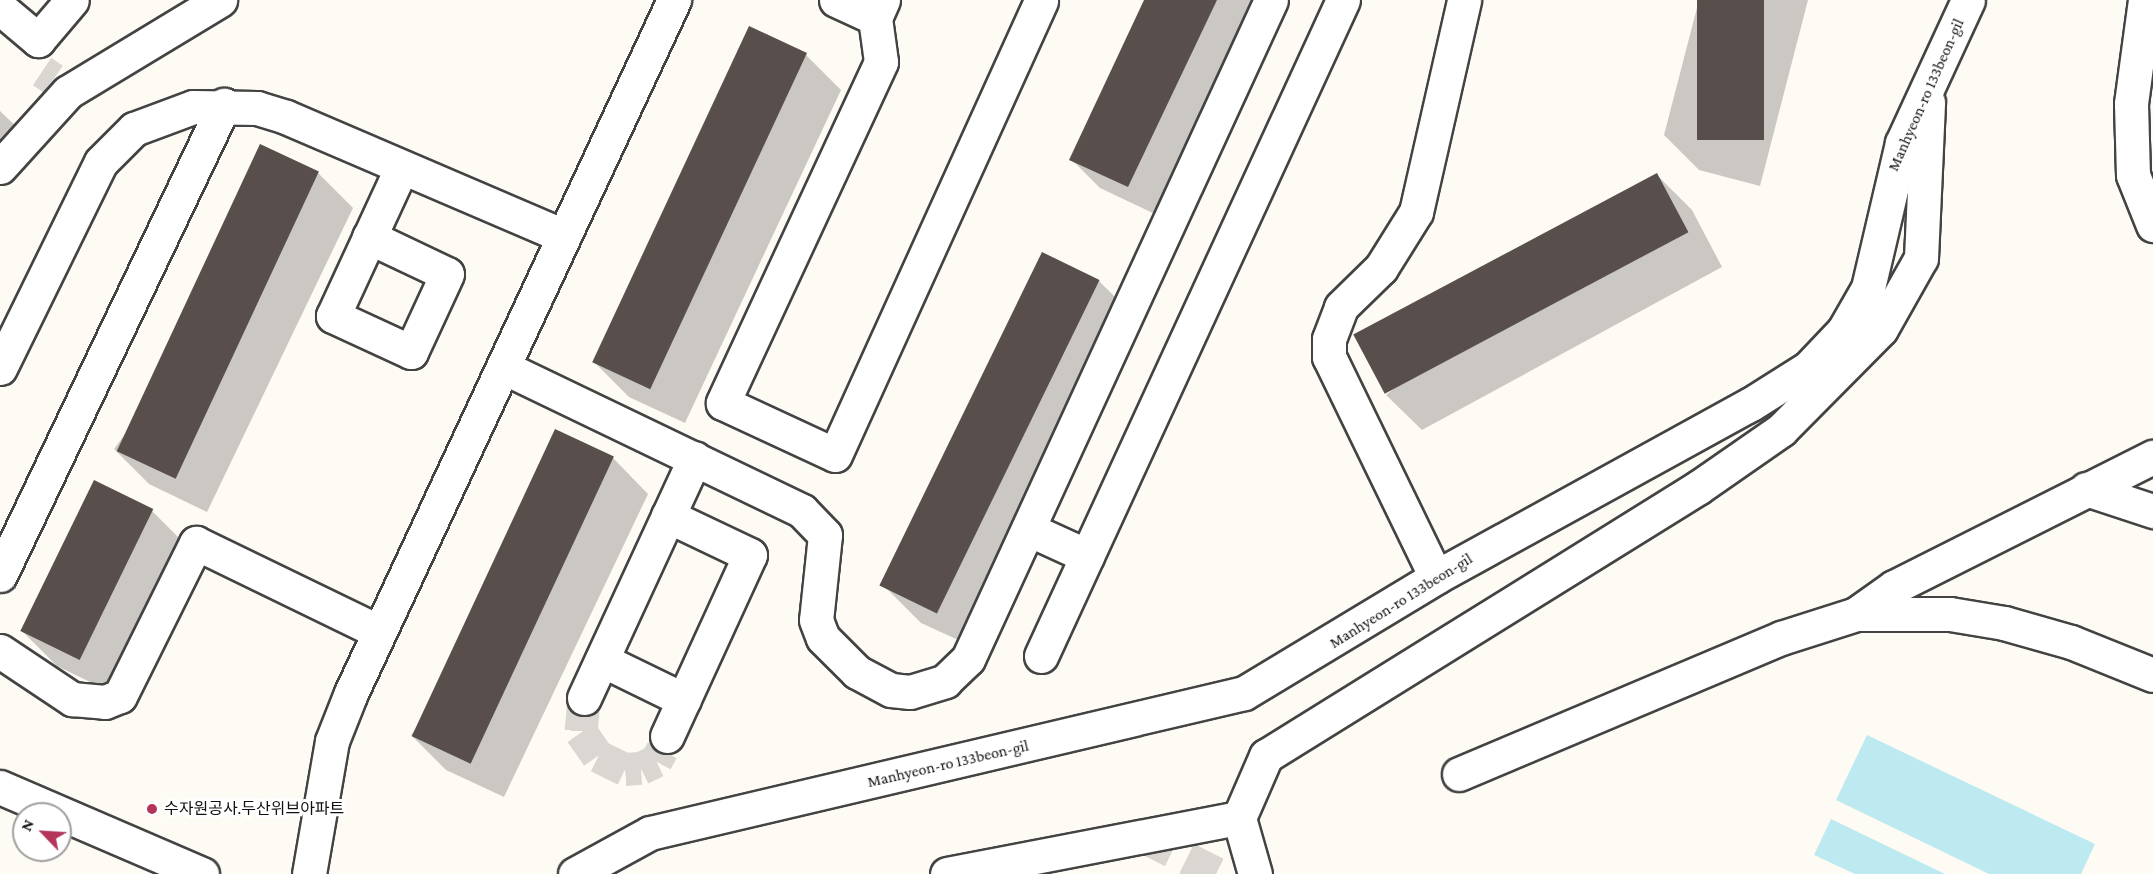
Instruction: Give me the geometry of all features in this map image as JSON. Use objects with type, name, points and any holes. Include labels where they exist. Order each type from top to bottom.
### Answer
[{"type":"street","points":[[0,8],[38,40],[72,0]]},
{"type":"street","points":[[0,167],[61,85],[220,0]]},
{"type":"street","points":[[309,874],[332,741],[379,632],[674,0]]},
{"type":"street","points":[[836,0],[879,9],[881,62],[723,404],[835,455],[1041,0]]},
{"type":"street","points":[[503,367],[695,458],[818,522],[825,554],[816,621],[823,638],[857,672],[891,690],[927,688],[958,671],[1028,529],[1271,0]]},
{"type":"street","points":[[1436,577],[1329,357],[1329,339],[1341,307],[1381,267],[1416,212],[1464,0]]},
{"type":"street","name":"Manhyeon-ro 133beon-gil","points":[[574,874],[650,833],[1244,693],[1436,577],[1808,368],[1844,330],[1868,288],[1890,178],[1928,86],[1968,0]]},
{"type":"street","points":[[2145,0],[2131,104],[2133,176],[2153,225]]},
{"type":"street","points":[[1041,656],[1337,2]]},
{"type":"street","points":[[1255,874],[1239,818],[1266,756],[1708,481],[1781,430],[1881,329],[1921,258],[1928,86]]},
{"type":"street","points":[[0,368],[91,180],[116,143],[161,116],[224,105],[286,117],[564,236]]},
{"type":"street","points":[[2,567],[224,105]]},
{"type":"street","points":[[369,237],[402,167]]},
{"type":"street","points":[[584,698],[695,458]]},
{"type":"street","points":[[1459,774],[1781,638],[1856,614],[1894,587],[2086,489],[2153,458]]},
{"type":"street","points":[[2086,489],[2153,511]]},
{"type":"street","points":[[667,736],[750,555],[668,516]]},
{"type":"street","points":[[1028,529],[1087,556]]},
{"type":"street","points":[[0,651],[72,699],[105,702],[120,696],[196,543],[379,632]]},
{"type":"street","points":[[1856,614],[1950,614],[2004,623],[2071,642],[2153,675]]},
{"type":"street","points":[[602,660],[684,700]]},
{"type":"street","points":[[0,787],[202,874]]},
{"type":"street","points":[[947,874],[1239,818]]},
{"type":"water","points":[[1867,735],[2095,844],[2081,874],[1989,874],[1836,800]]},
{"type":"water","points":[[1831,819],[1945,874],[1855,874],[1814,855]]},
{"type":"building","points":[[1144,0],[1217,0],[1128,187],[1069,160]]},
{"type":"building","points":[[1697,0],[1764,0],[1764,140],[1697,140]]},
{"type":"building","points":[[749,26],[807,53],[650,389],[592,362]]},
{"type":"building","points":[[260,144],[319,171],[176,479],[117,451]]},
{"type":"building","points":[[1657,173],[1688,232],[1385,394],[1353,334]]},
{"type":"building","points":[[1042,252],[1100,280],[937,614],[879,585]]},
{"type":"building","points":[[555,429],[614,456],[471,764],[412,736]]},
{"type":"building","points":[[94,480],[153,509],[80,660],[20,631]]},
{"type":"tunnel","points":[[42,71],[54,79]]},
{"type":"tunnel","points":[[584,698],[581,732],[598,756],[625,769],[641,768],[656,761],[662,750]]},
{"type":"tunnel","points":[[1143,836],[1218,874]]},
{"type":"place","name":"수자원공사.두산위브아파트","points":[[152,809]]}]
